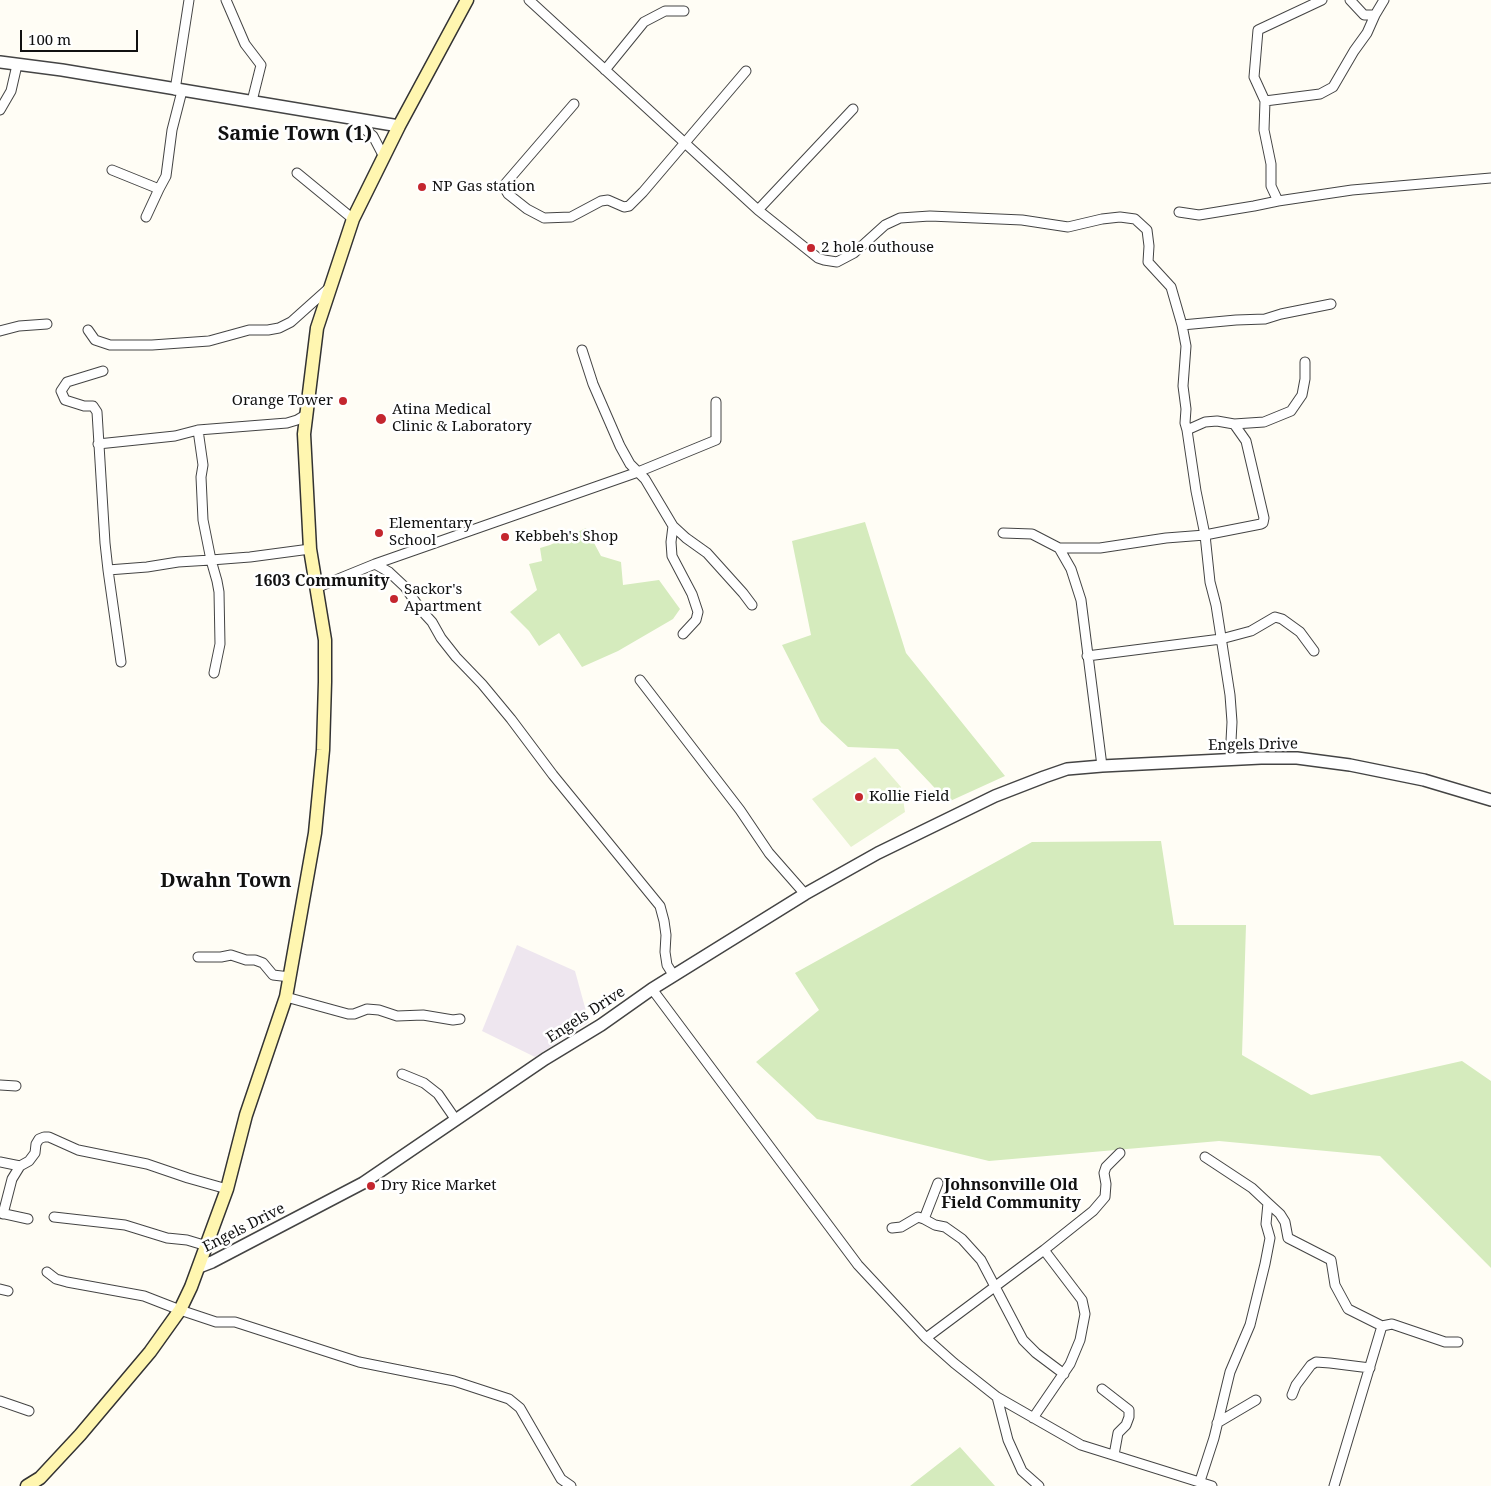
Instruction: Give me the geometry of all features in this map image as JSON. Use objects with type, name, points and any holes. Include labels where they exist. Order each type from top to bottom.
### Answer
[{"type":"main road","points":[[27,1486],[40,1478],[80,1434],[150,1352],[180,1310],[199,1267],[227,1189],[246,1116],[286,997],[314,833],[323,750],[324,640],[310,549],[304,434],[317,328],[353,219],[399,126],[467,0]]},
{"type":"street","points":[[146,217],[166,176],[179,91],[189,0]]},
{"type":"street","points":[[226,0],[245,44],[261,65],[252,101]]},
{"type":"street","points":[[530,0],[758,210],[818,258],[837,262],[854,253],[885,225],[900,218],[930,216],[1022,220],[1068,227],[1120,217],[1135,219],[1146,230],[1149,246],[1148,262],[1171,287],[1186,346],[1183,386],[1186,409],[1185,423],[1230,695],[1232,713],[1230,760]]},
{"type":"street","points":[[1278,201],[1271,186],[1271,164],[1264,130],[1265,101],[1254,77],[1258,30],[1322,0]]},
{"type":"street","points":[[1350,0],[1364,15],[1374,15]]},
{"type":"street","points":[[1265,101],[1320,94],[1333,87],[1367,33],[1374,15],[1384,0]]},
{"type":"street","points":[[605,70],[644,22],[665,11],[684,11]]},
{"type":"street","points":[[0,62],[62,70],[179,91],[252,101],[399,126]]},
{"type":"street","points":[[0,110],[11,91],[17,65]]},
{"type":"street","points":[[574,104],[505,184],[508,194],[527,209],[544,218],[571,217],[601,201],[608,200],[624,207],[629,206],[644,192],[746,71]]},
{"type":"street","points":[[758,210],[853,108]]},
{"type":"street","points":[[351,118],[372,136],[384,157]]},
{"type":"street","points":[[112,170],[159,190]]},
{"type":"street","points":[[298,173],[353,219]]},
{"type":"street","points":[[1179,212],[1199,215],[1342,191],[1491,178]]},
{"type":"street","points":[[88,330],[95,340],[110,345],[136,346],[209,341],[249,330],[278,328],[291,322],[330,287]]},
{"type":"street","points":[[1182,325],[1265,319],[1331,304]]},
{"type":"street","points":[[0,331],[20,326],[47,324]]},
{"type":"street","points":[[582,350],[593,384],[620,446],[630,464],[645,479],[673,526],[707,553],[752,605]]},
{"type":"street","points":[[1187,430],[1204,422],[1217,421],[1234,424],[1264,422],[1291,411],[1302,395],[1305,379],[1305,362]]},
{"type":"street","points":[[104,371],[67,382],[61,391],[65,400],[84,406],[93,406],[97,412],[105,543],[121,662]]},
{"type":"street","points":[[316,588],[375,564],[638,472],[716,440],[716,402]]},
{"type":"street","points":[[98,444],[175,436],[198,430],[288,423],[306,414]]},
{"type":"street","points":[[1003,533],[1032,534],[1059,548],[1100,548],[1166,538],[1205,535],[1261,524],[1264,518],[1246,440],[1234,424]]},
{"type":"street","points":[[198,430],[203,465],[201,477],[204,520],[219,592],[220,644],[214,673]]},
{"type":"street","points":[[673,526],[670,542],[672,556],[692,594],[698,612],[696,620],[683,634]]},
{"type":"street","points":[[1059,548],[1071,568],[1081,600],[1102,766]]},
{"type":"street","points":[[108,570],[300,552],[310,549]]},
{"type":"street","points":[[375,564],[389,572],[405,587],[456,657],[511,718],[552,776],[660,906],[665,928],[667,965],[674,976]]},
{"type":"street","points":[[1087,656],[1221,638],[1251,631],[1276,618],[1282,619],[1300,632],[1314,651]]},
{"type":"street","points":[[640,680],[740,810],[769,853],[805,894]]},
{"type":"street","name":"Engels Drive","points":[[199,1267],[363,1183],[545,1059],[601,1025],[652,989],[805,894],[878,853],[995,796],[1067,769],[1261,758],[1298,758],[1350,765],[1424,780],[1491,800]]},
{"type":"street","points":[[198,957],[231,955],[246,960],[255,960],[263,963],[273,975],[290,977]]},
{"type":"street","points":[[652,989],[858,1266],[926,1338],[954,1363],[997,1397],[1081,1445],[1212,1486]]},
{"type":"street","points":[[286,997],[348,1014],[373,1009],[397,1016],[423,1015],[453,1020],[460,1018]]},
{"type":"street","points":[[402,1074],[424,1083],[438,1094],[456,1120]]},
{"type":"street","points":[[0,1085],[16,1086]]},
{"type":"street","points":[[28,1219],[1,1214],[12,1179],[20,1166],[29,1161],[35,1153],[36,1144],[39,1139],[44,1137],[49,1137],[78,1150],[147,1164],[227,1189]]},
{"type":"street","points":[[926,1338],[1044,1250],[1092,1211],[1105,1197],[1106,1184],[1104,1172],[1106,1167],[1120,1153]]},
{"type":"street","points":[[1204,1157],[1252,1188],[1280,1214],[1285,1222],[1288,1238],[1331,1260],[1335,1285],[1348,1309],[1382,1326],[1392,1324],[1445,1342],[1458,1342]]},
{"type":"street","points":[[0,1162],[20,1166]]},
{"type":"street","points":[[924,1218],[938,1182]]},
{"type":"street","points":[[1200,1482],[1230,1372],[1250,1325],[1265,1264],[1270,1238],[1266,1224],[1268,1203]]},
{"type":"street","points":[[54,1217],[125,1226],[167,1238],[187,1240],[207,1246]]},
{"type":"street","points":[[892,1228],[901,1227],[918,1217],[924,1218],[935,1225],[944,1227],[962,1240],[981,1260],[1023,1340],[1036,1353],[1064,1374]]},
{"type":"street","points":[[1033,1418],[1070,1364],[1080,1340],[1085,1314],[1082,1300],[1044,1250]]},
{"type":"street","points":[[47,1272],[56,1279],[144,1296],[216,1322],[235,1322],[359,1362],[454,1380],[509,1399],[520,1408],[561,1478],[571,1486]]},
{"type":"street","points":[[1334,1486],[1382,1326]]},
{"type":"street","points":[[1292,1395],[1296,1385],[1311,1365],[1316,1362],[1330,1362],[1370,1368]]},
{"type":"street","points":[[1102,1389],[1128,1410],[1126,1425],[1118,1433],[1114,1456]]},
{"type":"street","points":[[997,1397],[1008,1440],[1022,1471],[1039,1486]]},
{"type":"street","points":[[1217,1423],[1256,1400]]},
{"type":"street","points":[[0,1402],[28,1411]]},
{"type":"shaded area","points":[[517,945],[575,971],[589,1022],[535,1057],[482,1031]]},
{"type":"green space","points":[[865,522],[906,653],[1005,776],[948,802],[898,749],[848,747],[821,722],[782,645],[811,635],[792,541]]},
{"type":"green space","points":[[586,528],[601,556],[621,562],[623,585],[659,580],[680,609],[673,619],[618,651],[582,667],[559,633],[539,646],[529,631],[510,612],[537,590],[529,564],[542,561],[540,548]]},
{"type":"green space","points":[[875,757],[901,787],[905,812],[851,847],[812,799]]},
{"type":"green space","points":[[1161,841],[1174,925],[1246,925],[1242,1055],[1311,1095],[1462,1061],[1491,1081],[1491,1268],[1380,1156],[1219,1141],[989,1161],[817,1119],[756,1062],[819,1010],[795,973],[1032,842]]},
{"type":"green space","points":[[960,1447],[995,1486],[910,1486]]},
{"type":"place","name":"NP Gas station","points":[[422,187]]},
{"type":"place","name":"2 hole outhouse","points":[[811,248]]},
{"type":"place","name":"Orange Tower","points":[[343,401]]},
{"type":"place","name":"Atina Medical Clinic & Laboratory","points":[[381,419]]},
{"type":"place","name":"Elementary School","points":[[379,533]]},
{"type":"place","name":"Kebbeh's Shop","points":[[505,537]]},
{"type":"place","name":"Sackor's Apartment","points":[[394,599]]},
{"type":"place","name":"Kollie Field","points":[[859,797]]},
{"type":"place","name":"Dry Rice Market","points":[[371,1186]]},
{"type":"district","name":"Samie Town (1)","points":[[295,134]]},
{"type":"district","name":"1603 Community","points":[[322,581]]},
{"type":"district","name":"Dwahn Town","points":[[226,881]]},
{"type":"district","name":"Johnsonville Old Field Community","points":[[1011,1194]]}]
